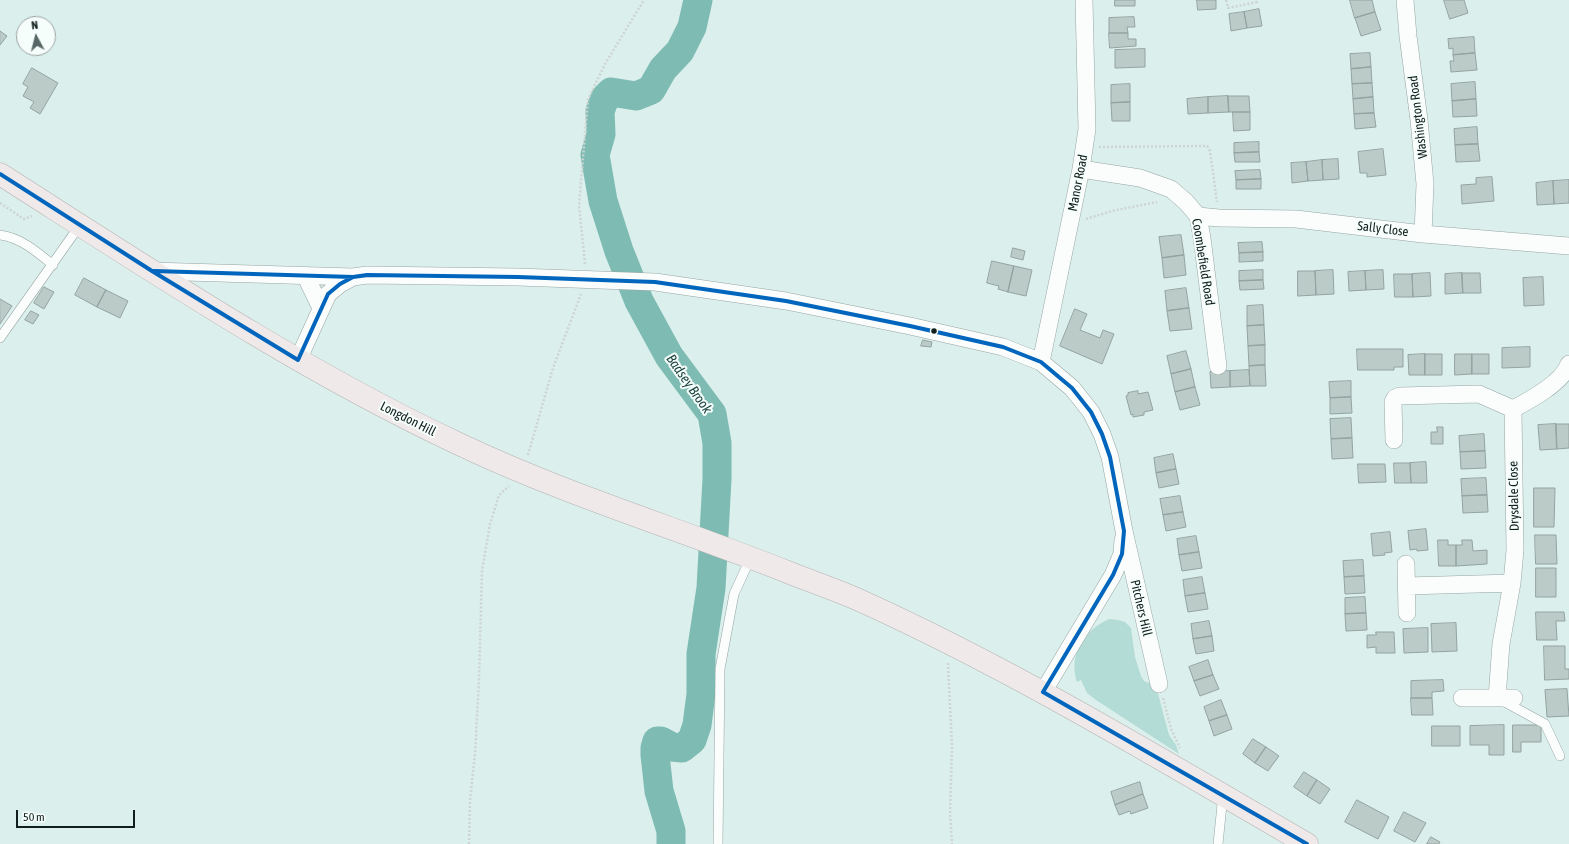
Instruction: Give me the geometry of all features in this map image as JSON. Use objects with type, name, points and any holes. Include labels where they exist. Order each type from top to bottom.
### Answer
[{"type":"highway","name":"Longdon Hill","points":[[0,174],[152,271],[298,360],[458,444],[521,472],[745,555],[854,598],[1043,692]]},
{"type":"highway","points":[[1043,692],[1307,844]]},
{"type":"street","name":"Manor Road","points":[[1041,362],[1081,169],[1087,129],[1084,0]]},
{"type":"street","name":"Washington Road","points":[[1405,0],[1425,184],[1424,234]]},
{"type":"street","name":"Coombefield Road","points":[[1081,169],[1140,178],[1172,189],[1198,216],[1218,366]]},
{"type":"street","name":"Sally Close","points":[[1198,216],[1219,218],[1296,219],[1424,234],[1569,246]]},
{"type":"street","points":[[152,271],[353,277],[367,275],[586,279],[655,282],[786,302],[910,326],[1003,347],[1041,362]]},
{"type":"street","points":[[305,275],[321,308]]},
{"type":"street","points":[[298,360],[328,294],[340,284],[353,277]]},
{"type":"street","name":"Pitchers Hill","points":[[1041,362],[1072,388],[1091,412],[1102,434],[1110,457],[1124,531],[1159,684]]},
{"type":"street","points":[[1394,440],[1393,402],[1395,398],[1400,396],[1479,394],[1513,409],[1537,397],[1566,371],[1569,364]]},
{"type":"street","name":"Drysdale Close","points":[[1497,698],[1501,644],[1512,583],[1515,550],[1513,409]]},
{"type":"street","name":"Pitchers Hill","points":[[1043,692],[1113,575],[1122,554],[1124,531]]},
{"type":"street","points":[[1406,564],[1407,613]]},
{"type":"street","points":[[1407,586],[1512,583]]},
{"type":"street","points":[[1462,698],[1514,698]]},
{"type":"lane","points":[[0,338],[80,225]]},
{"type":"lane","points":[[0,235],[11,237],[31,247],[53,265]]},
{"type":"lane","points":[[718,844],[720,669],[734,594],[745,555]]},
{"type":"lane","points":[[1497,698],[1545,724],[1560,756]]},
{"type":"lane","points":[[1218,844],[1223,795]]},
{"type":"path","points":[[469,844],[470,800],[475,754],[479,680],[482,571],[490,524],[499,495],[521,472],[529,452],[553,368],[586,279],[579,204],[588,99],[605,64],[644,0]]},
{"type":"path","points":[[1226,0],[1228,8],[1257,2],[1256,0]]},
{"type":"path","points":[[1084,147],[1207,146],[1210,151],[1219,218]]},
{"type":"path","points":[[1070,224],[1112,211],[1153,203],[1170,201],[1186,202]]},
{"type":"path","points":[[952,844],[950,813],[952,747],[948,660],[955,647]]},
{"type":"path","points":[[1159,684],[1171,729],[1182,750]]},
{"type":"green space","points":[[1109,619],[1125,622],[1131,628],[1135,657],[1141,676],[1144,681],[1156,686],[1169,735],[1176,745],[1179,754],[1096,700],[1087,693],[1081,680],[1077,682],[1075,662],[1080,644],[1092,630]]},
{"type":"building","points":[[1115,0],[1135,0],[1135,6],[1115,6]]},
{"type":"building","points":[[1197,0],[1216,0],[1216,9],[1198,10]]},
{"type":"building","points":[[1350,0],[1372,0],[1375,12],[1355,18]]},
{"type":"building","points":[[1444,0],[1464,0],[1468,13],[1450,19]]},
{"type":"building","points":[[1259,9],[1262,26],[1247,28],[1244,12]]},
{"type":"building","points":[[1244,12],[1247,28],[1231,31],[1229,14]]},
{"type":"building","points":[[1375,12],[1381,30],[1361,36],[1355,18]]},
{"type":"building","points":[[1134,17],[1135,27],[1127,27],[1128,33],[1109,33],[1109,18]]},
{"type":"building","points":[[0,31],[7,36],[0,45]]},
{"type":"building","points":[[1109,33],[1128,33],[1128,39],[1136,39],[1136,46],[1110,48]]},
{"type":"building","points":[[1474,37],[1475,53],[1453,55],[1453,48],[1449,49],[1448,39]]},
{"type":"building","points":[[1145,49],[1145,67],[1115,68],[1115,50]]},
{"type":"building","points":[[1370,53],[1371,67],[1351,69],[1350,54]]},
{"type":"building","points":[[1475,53],[1477,70],[1451,72],[1450,61],[1454,61],[1453,55]]},
{"type":"building","points":[[1371,67],[1372,83],[1352,84],[1351,69]]},
{"type":"building","points":[[32,68],[58,83],[40,114],[30,108],[34,102],[23,96],[28,87],[23,84]]},
{"type":"building","points":[[1475,82],[1476,99],[1452,101],[1451,84]]},
{"type":"building","points":[[1372,83],[1373,97],[1353,99],[1352,84]]},
{"type":"building","points":[[1130,84],[1130,102],[1111,103],[1111,85]]},
{"type":"building","points":[[1228,96],[1229,112],[1208,113],[1208,97]]},
{"type":"building","points":[[1228,96],[1249,96],[1250,112],[1229,112]]},
{"type":"building","points":[[1208,97],[1208,113],[1188,114],[1187,99]]},
{"type":"building","points":[[1373,97],[1374,113],[1354,114],[1353,99]]},
{"type":"building","points":[[1476,99],[1477,116],[1453,117],[1452,101]]},
{"type":"building","points":[[1130,102],[1130,121],[1112,121],[1111,103]]},
{"type":"building","points":[[1233,112],[1250,112],[1250,130],[1234,131]]},
{"type":"building","points":[[1374,113],[1376,127],[1355,129],[1354,114]]},
{"type":"building","points":[[1477,127],[1478,144],[1455,145],[1454,129]]},
{"type":"building","points":[[1259,142],[1259,152],[1234,153],[1234,143]]},
{"type":"building","points":[[1478,144],[1480,161],[1456,162],[1455,145]]},
{"type":"building","points":[[1383,149],[1386,175],[1367,177],[1367,173],[1360,173],[1358,152]]},
{"type":"building","points":[[1259,152],[1260,162],[1235,162],[1234,153]]},
{"type":"building","points":[[1338,159],[1339,179],[1323,180],[1322,160]]},
{"type":"building","points":[[1322,160],[1323,180],[1308,181],[1306,162]]},
{"type":"building","points":[[1306,162],[1308,181],[1292,183],[1291,163]]},
{"type":"building","points":[[1260,170],[1261,179],[1236,180],[1235,171]]},
{"type":"building","points":[[1492,177],[1494,201],[1462,204],[1461,185],[1476,184],[1476,178]]},
{"type":"building","points":[[1261,179],[1261,189],[1236,189],[1236,180]]},
{"type":"building","points":[[1569,180],[1569,203],[1554,204],[1553,181]]},
{"type":"building","points":[[1553,181],[1554,204],[1537,205],[1536,183]]},
{"type":"building","points":[[1181,235],[1184,255],[1162,258],[1159,237]]},
{"type":"building","points":[[1262,242],[1263,252],[1239,253],[1238,243]]},
{"type":"building","points":[[1013,248],[1025,251],[1023,260],[1011,257]]},
{"type":"building","points":[[1263,252],[1263,261],[1239,262],[1239,253]]},
{"type":"building","points":[[1184,255],[1186,275],[1164,278],[1162,258]]},
{"type":"building","points":[[992,261],[1014,266],[1008,292],[998,289],[999,286],[987,283]]},
{"type":"building","points":[[1014,266],[1032,270],[1026,296],[1008,292]]},
{"type":"building","points":[[1263,270],[1263,280],[1239,281],[1239,271]]},
{"type":"building","points":[[1333,270],[1334,294],[1316,295],[1315,271]]},
{"type":"building","points":[[1383,270],[1384,289],[1366,290],[1365,271]]},
{"type":"building","points":[[1298,271],[1315,271],[1316,295],[1298,296]]},
{"type":"building","points":[[1365,271],[1366,290],[1349,291],[1348,272]]},
{"type":"building","points":[[1430,273],[1431,296],[1413,297],[1412,274]]},
{"type":"building","points":[[1462,273],[1463,293],[1445,294],[1445,274]]},
{"type":"building","points":[[1462,273],[1480,273],[1481,293],[1463,293]]},
{"type":"building","points":[[1394,274],[1412,274],[1413,297],[1395,297]]},
{"type":"building","points":[[1543,277],[1544,305],[1524,306],[1523,278]]},
{"type":"building","points":[[84,278],[106,290],[97,307],[75,295]]},
{"type":"building","points":[[1263,280],[1264,289],[1240,290],[1239,281]]},
{"type":"building","points":[[44,287],[54,292],[44,309],[34,303]]},
{"type":"building","points":[[1186,288],[1189,308],[1167,311],[1165,291]]},
{"type":"building","points":[[106,290],[128,301],[120,318],[97,307]]},
{"type":"building","points":[[0,299],[12,306],[0,324]]},
{"type":"building","points":[[1263,305],[1264,325],[1247,326],[1247,306]]},
{"type":"building","points":[[1189,308],[1192,329],[1170,331],[1167,311]]},
{"type":"building","points":[[1075,309],[1087,314],[1080,330],[1100,338],[1103,330],[1114,334],[1102,364],[1060,346]]},
{"type":"building","points":[[31,311],[39,315],[33,324],[25,320]]},
{"type":"building","points":[[1264,325],[1265,345],[1248,346],[1247,326]]},
{"type":"building","points":[[923,340],[932,342],[931,347],[921,346]]},
{"type":"building","points":[[1265,345],[1265,365],[1249,366],[1248,346]]},
{"type":"building","points":[[1530,347],[1530,367],[1502,368],[1502,348]]},
{"type":"building","points":[[1357,349],[1403,349],[1403,367],[1394,367],[1394,370],[1358,370]]},
{"type":"building","points":[[1186,351],[1191,369],[1171,374],[1167,356]]},
{"type":"building","points":[[1425,354],[1442,354],[1442,375],[1425,375]]},
{"type":"building","points":[[1425,354],[1425,375],[1409,375],[1408,355]]},
{"type":"building","points":[[1455,354],[1472,354],[1472,374],[1455,375]]},
{"type":"building","points":[[1472,354],[1489,354],[1489,374],[1472,374]]},
{"type":"building","points":[[1265,365],[1266,386],[1250,386],[1249,366]]},
{"type":"building","points":[[1191,369],[1195,387],[1175,392],[1171,374]]},
{"type":"building","points":[[1249,370],[1250,386],[1230,387],[1230,371]]},
{"type":"building","points":[[1230,371],[1230,387],[1211,388],[1210,372]]},
{"type":"building","points":[[1351,381],[1351,397],[1330,398],[1329,382]]},
{"type":"building","points":[[1195,387],[1200,405],[1180,410],[1175,392]]},
{"type":"building","points":[[1138,391],[1138,394],[1148,392],[1153,410],[1144,412],[1144,415],[1133,417],[1133,414],[1131,415],[1126,396],[1128,393]]},
{"type":"building","points":[[1351,397],[1352,413],[1330,414],[1330,398]]},
{"type":"building","points":[[1351,418],[1352,438],[1331,439],[1330,419]]},
{"type":"building","points":[[1556,424],[1557,449],[1540,450],[1538,425]]},
{"type":"building","points":[[1556,424],[1569,424],[1569,448],[1557,449]]},
{"type":"building","points":[[1437,427],[1443,427],[1443,444],[1431,444],[1431,432],[1437,432]]},
{"type":"building","points":[[1484,434],[1485,451],[1460,452],[1459,436]]},
{"type":"building","points":[[1352,438],[1353,458],[1332,459],[1331,439]]},
{"type":"building","points":[[1485,451],[1486,468],[1461,469],[1460,452]]},
{"type":"building","points":[[1173,454],[1176,469],[1156,473],[1154,458]]},
{"type":"building","points":[[1426,462],[1427,483],[1411,483],[1410,463]]},
{"type":"building","points":[[1394,463],[1410,463],[1411,483],[1395,483]]},
{"type":"building","points":[[1358,464],[1385,464],[1386,482],[1359,483]]},
{"type":"building","points":[[1176,469],[1179,484],[1159,488],[1156,473]]},
{"type":"building","points":[[1486,478],[1487,495],[1462,496],[1461,479]]},
{"type":"building","points":[[1534,488],[1555,488],[1554,527],[1534,527]]},
{"type":"building","points":[[1487,495],[1488,512],[1463,513],[1462,496]]},
{"type":"building","points":[[1180,496],[1183,512],[1163,515],[1160,499]]},
{"type":"building","points":[[1183,512],[1186,527],[1166,531],[1163,515]]},
{"type":"building","points":[[1426,529],[1428,550],[1410,550],[1408,531]]},
{"type":"building","points":[[1390,532],[1392,552],[1384,553],[1385,555],[1373,556],[1371,534]]},
{"type":"building","points":[[1535,535],[1556,535],[1557,564],[1536,564]]},
{"type":"building","points":[[1196,536],[1199,552],[1179,555],[1177,539]]},
{"type":"building","points":[[1438,540],[1448,540],[1448,545],[1456,545],[1456,566],[1439,566]]},
{"type":"building","points":[[1462,540],[1472,540],[1473,551],[1487,550],[1487,564],[1456,566],[1456,545],[1462,545]]},
{"type":"building","points":[[1199,552],[1202,568],[1182,571],[1179,555]]},
{"type":"building","points":[[1363,560],[1364,576],[1344,577],[1343,561]]},
{"type":"building","points":[[1536,568],[1556,568],[1556,597],[1536,597]]},
{"type":"building","points":[[1364,576],[1365,593],[1345,594],[1344,577]]},
{"type":"building","points":[[1202,577],[1205,593],[1185,596],[1183,580]]},
{"type":"building","points":[[1205,593],[1208,609],[1188,612],[1185,596]]},
{"type":"building","points":[[1365,597],[1366,613],[1345,614],[1345,598]]},
{"type":"building","points":[[1536,612],[1564,612],[1565,621],[1556,621],[1557,640],[1537,640]]},
{"type":"building","points":[[1366,613],[1367,630],[1346,631],[1345,614]]},
{"type":"building","points":[[1209,621],[1212,636],[1193,639],[1191,624]]},
{"type":"building","points":[[1456,623],[1457,651],[1432,652],[1431,624]]},
{"type":"building","points":[[1428,628],[1428,652],[1404,653],[1403,629]]},
{"type":"building","points":[[1376,632],[1394,632],[1395,653],[1376,653],[1376,647],[1367,648],[1367,635],[1376,635]]},
{"type":"building","points":[[1212,636],[1214,651],[1196,654],[1193,639]]},
{"type":"building","points":[[1544,646],[1565,646],[1565,669],[1569,669],[1569,679],[1545,680]]},
{"type":"building","points":[[1208,660],[1213,675],[1194,681],[1189,667]]},
{"type":"building","points":[[1213,675],[1219,689],[1200,696],[1194,681]]},
{"type":"building","points":[[1443,680],[1444,691],[1432,692],[1432,698],[1411,698],[1411,681]]},
{"type":"building","points":[[1567,689],[1569,716],[1547,717],[1545,690]]},
{"type":"building","points":[[1411,698],[1432,698],[1433,715],[1412,715]]},
{"type":"building","points":[[1221,700],[1227,715],[1209,721],[1204,707]]},
{"type":"building","points":[[1227,715],[1232,729],[1214,736],[1209,721]]},
{"type":"building","points":[[1504,725],[1504,755],[1489,755],[1489,745],[1470,745],[1470,726]]},
{"type":"building","points":[[1513,725],[1541,725],[1541,742],[1521,742],[1521,752],[1513,752]]},
{"type":"building","points":[[1432,726],[1460,726],[1460,746],[1432,746]]},
{"type":"building","points":[[1253,739],[1266,747],[1255,763],[1243,754]]},
{"type":"building","points":[[1266,747],[1279,756],[1268,771],[1255,763]]},
{"type":"building","points":[[1304,772],[1317,780],[1307,796],[1294,787]]},
{"type":"building","points":[[1317,780],[1330,789],[1320,804],[1307,796]]},
{"type":"building","points":[[1140,782],[1143,794],[1115,805],[1111,792]]},
{"type":"building","points":[[1143,794],[1148,808],[1131,814],[1130,811],[1119,815],[1115,805]]},
{"type":"building","points":[[1357,800],[1389,817],[1378,839],[1345,822]]},
{"type":"building","points":[[1404,812],[1426,823],[1415,842],[1394,831]]},
{"type":"building","points":[[1431,837],[1440,842],[1439,844],[1427,844]]},
{"type":"waterway","name":"Badsey Brook","points":[[671,844],[671,831],[659,791],[655,748],[657,741],[661,741],[672,747],[682,748],[692,740],[697,725],[701,694],[701,654],[711,588],[717,479],[717,443],[712,414],[669,356],[639,301],[619,251],[603,201],[595,155],[601,134],[600,111],[605,98],[611,92],[636,96],[651,90],[663,69],[680,51],[692,27],[698,0]]},
{"type":"transit line","points":[[0,174],[152,271],[298,360],[328,294],[340,284],[353,277],[367,275],[518,277],[655,282],[786,301],[910,326],[1003,347],[1041,362],[1072,388],[1091,412],[1102,434],[1110,457],[1124,531],[1122,554],[1113,575],[1043,692]]},
{"type":"transit line","points":[[154,271],[353,277],[368,275]]},
{"type":"transit line","points":[[1043,692],[1307,844]]}]
